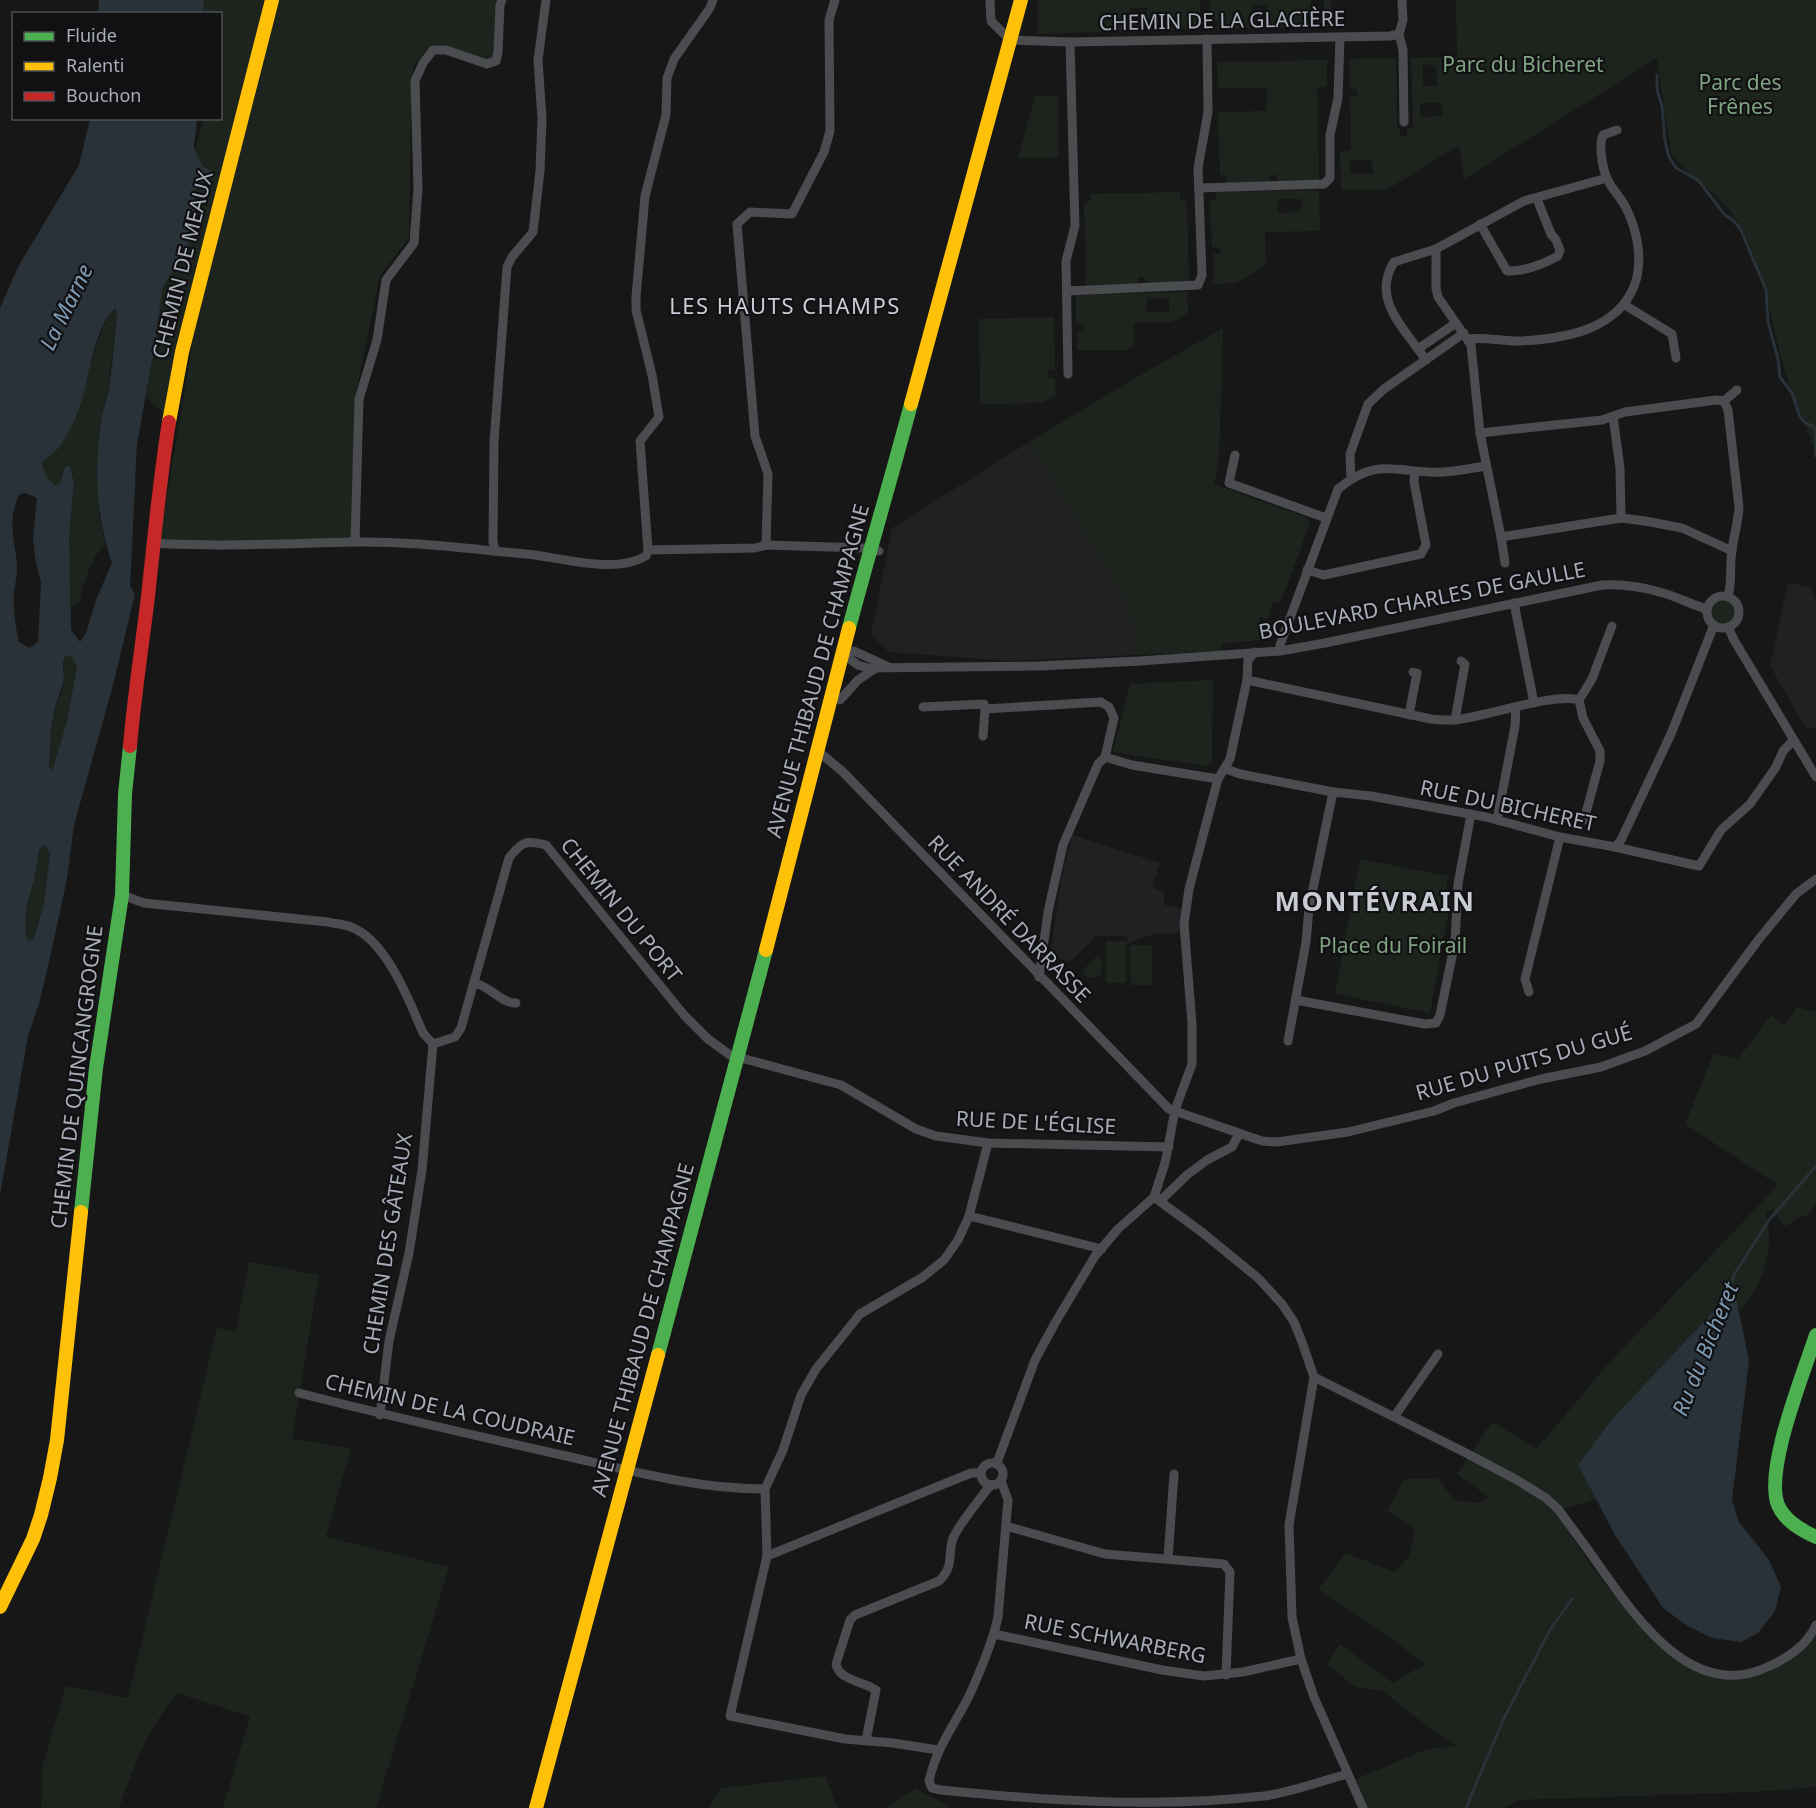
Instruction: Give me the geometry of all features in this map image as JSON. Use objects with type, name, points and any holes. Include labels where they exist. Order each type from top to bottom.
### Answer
[{"type":"main road","name":"CHEMIN DE MEAUX","points":[[154,543],[160,476],[173,394],[272,0]]},
{"type":"main road","name":"AVENUE THIBAUD DE CHAMPAGNE","points":[[820,753],[840,700],[888,490],[1021,0]]},
{"type":"main road","name":"CHEMIN DE QUINCANGROGNE","points":[[0,1606],[40,1520],[57,1440],[96,1068],[122,895],[125,794],[135,690],[154,543]]},
{"type":"main road","name":"AVENUE THIBAUD DE CHAMPAGNE","points":[[536,1808],[789,862],[850,656]]},
{"type":"main road","points":[[1816,1335],[1779,1453],[1775,1483],[1776,1498],[1790,1522],[1816,1538]]},
{"type":"street","points":[[355,542],[359,399],[377,339],[386,280],[414,243],[418,188],[415,81],[423,63],[433,50],[446,50],[487,64],[495,61],[498,52],[502,0]]},
{"type":"street","points":[[495,551],[493,541],[494,442],[507,267],[512,257],[533,232],[540,171],[542,119],[538,60],[546,0]]},
{"type":"street","points":[[154,543],[294,545],[355,542],[467,548],[537,555],[576,563],[610,564],[635,562],[646,556],[648,550],[640,441],[659,417],[652,375],[636,310],[645,196],[666,115],[667,78],[670,68],[710,8],[712,0]]},
{"type":"street","points":[[766,545],[768,474],[755,436],[737,224],[750,212],[792,214],[824,152],[830,131],[829,20],[835,0]]},
{"type":"street","points":[[990,0],[991,21],[1010,40]]},
{"type":"street","points":[[1402,0],[1403,20],[1399,34],[1403,50],[1404,122]]},
{"type":"street","name":"CHEMIN DE LA GLACIÈRE","points":[[1010,40],[1070,42],[1399,34]]},
{"type":"street","points":[[1199,188],[1324,184],[1330,178],[1330,135],[1338,98],[1340,37]]},
{"type":"street","points":[[1066,291],[1198,285],[1202,275],[1198,168],[1208,112],[1207,39]]},
{"type":"street","points":[[1068,374],[1066,261],[1075,226],[1070,42]]},
{"type":"street","points":[[1351,478],[1349,474],[1350,454],[1368,404],[1384,389],[1426,360],[1467,336],[1518,340],[1555,337],[1588,329],[1609,319],[1625,305],[1634,289],[1640,255],[1634,227],[1625,206],[1607,178],[1600,145],[1603,135],[1617,130]]},
{"type":"street","points":[[1426,360],[1396,320],[1387,303],[1389,269],[1394,262],[1436,249],[1524,201],[1607,178]]},
{"type":"street","points":[[1480,224],[1507,271],[1523,269],[1552,259],[1558,256],[1560,250],[1557,240],[1546,224],[1537,198]]},
{"type":"street","points":[[1436,249],[1438,297],[1467,336],[1471,345],[1480,433],[1505,563]]},
{"type":"street","points":[[1625,305],[1672,334],[1676,358]]},
{"type":"street","points":[[1418,349],[1456,322]]},
{"type":"street","points":[[1480,433],[1614,420],[1625,412],[1716,400],[1724,401],[1737,390]]},
{"type":"street","points":[[1724,401],[1728,410],[1739,507],[1728,597]]},
{"type":"street","points":[[1614,420],[1620,468],[1621,518]]},
{"type":"street","points":[[1235,455],[1229,483],[1326,518]]},
{"type":"street","points":[[1280,651],[1280,645],[1338,489],[1351,478],[1368,470],[1383,467],[1444,472],[1486,466]]},
{"type":"street","points":[[1307,570],[1324,575],[1422,554],[1426,545],[1414,482],[1415,471]]},
{"type":"street","points":[[1501,537],[1621,518],[1682,528],[1732,551]]},
{"type":"street","points":[[648,550],[755,548],[766,545],[875,550]]},
{"type":"street","name":"BOULEVARD CHARLES DE GAULLE","points":[[850,656],[868,668],[876,668],[1040,666],[1280,651],[1588,587],[1616,585],[1664,593],[1707,609]]},
{"type":"street","points":[[1728,597],[1733,600],[1738,612],[1734,623],[1723,628],[1714,625],[1708,618],[1707,609],[1715,598],[1728,597]]},
{"type":"street","points":[[1514,603],[1534,703]]},
{"type":"street","name":"RUE DU BICHERET","points":[[1226,769],[1240,774],[1333,792],[1371,796],[1471,814],[1560,837],[1616,847],[1671,734],[1714,625]]},
{"type":"street","points":[[1584,820],[1600,761],[1600,751],[1583,718],[1579,700],[1592,679],[1612,626]]},
{"type":"street","points":[[1728,627],[1816,777]]},
{"type":"street","points":[[1157,1199],[1175,1110],[1188,1078],[1193,1050],[1184,934],[1187,901],[1218,779],[1230,759],[1247,680],[1248,660],[1255,652]]},
{"type":"street","name":"BOULEVARD CHARLES DE GAULLE","points":[[850,656],[889,667]]},
{"type":"street","points":[[1455,720],[1465,664],[1461,661]]},
{"type":"street","points":[[840,700],[858,680],[876,668]]},
{"type":"street","points":[[1409,715],[1417,674],[1413,672]]},
{"type":"street","points":[[1247,680],[1431,720],[1455,720],[1534,703],[1573,698],[1579,700]]},
{"type":"street","points":[[985,709],[1101,702],[1109,707],[1114,718],[1105,757],[1098,764],[1063,845],[1050,901],[1040,977]]},
{"type":"street","points":[[923,707],[984,704],[983,736]]},
{"type":"street","points":[[1497,820],[1515,726],[1516,707]]},
{"type":"street","points":[[1616,847],[1699,866],[1721,830],[1750,804],[1776,767],[1783,751],[1794,740]]},
{"type":"street","name":"RUE ANDRÉ DARRASSE","points":[[820,753],[843,772],[1169,1109],[1175,1110]]},
{"type":"street","points":[[1105,757],[1132,765],[1218,779]]},
{"type":"street","points":[[1288,1041],[1306,942],[1309,908],[1333,792]]},
{"type":"street","points":[[1296,1000],[1425,1024],[1436,1023],[1440,1016],[1455,942],[1458,884],[1471,814]]},
{"type":"street","points":[[1529,992],[1525,979],[1560,837]]},
{"type":"street","name":"CHEMIN DU PORT","points":[[433,1044],[455,1037],[461,1028],[509,858],[523,843],[530,841],[546,845],[684,1015],[721,1050],[738,1058]]},
{"type":"street","name":"RUE DU PUITS DU GUÉ","points":[[1175,1110],[1262,1142],[1277,1142],[1348,1132],[1434,1111],[1454,1103],[1541,1079],[1601,1067],[1645,1051],[1695,1024],[1796,894],[1816,879]]},
{"type":"street","points":[[122,895],[144,903],[328,922],[352,927],[384,954],[423,1033],[433,1044]]},
{"type":"street","points":[[475,983],[489,988],[508,1003],[516,1004]]},
{"type":"street","name":"CHEMIN DES GÂTEAUX","points":[[380,1414],[389,1341],[409,1253],[422,1170],[433,1044]]},
{"type":"street","name":"RUE DE L'ÉGLISE","points":[[738,1058],[841,1085],[916,1129],[936,1136],[988,1143],[1169,1146]]},
{"type":"street","points":[[992,1485],[982,1480],[981,1473],[984,1466],[998,1460],[1035,1360],[1076,1285],[1118,1229],[1187,1175],[1232,1147],[1239,1134]]},
{"type":"street","points":[[938,1750],[836,1737],[730,1716],[767,1556],[765,1489],[783,1450],[801,1395],[816,1369],[860,1314],[923,1277],[944,1260],[958,1240],[969,1216],[988,1143]]},
{"type":"street","points":[[1157,1199],[1258,1278],[1282,1304],[1294,1322],[1314,1377],[1289,1525],[1292,1617],[1301,1659],[1314,1697],[1363,1808]]},
{"type":"street","points":[[969,1216],[1102,1249]]},
{"type":"street","points":[[1394,1417],[1438,1354]]},
{"type":"street","points":[[1314,1377],[1466,1453],[1546,1498],[1558,1509],[1629,1608],[1660,1642],[1702,1669],[1735,1676],[1758,1671],[1783,1660],[1796,1650],[1808,1639],[1816,1625]]},
{"type":"street","name":"CHEMIN DE LA COUDRAIE","points":[[299,1393],[380,1414],[627,1470],[688,1482],[742,1489],[765,1489]]},
{"type":"street","points":[[995,1463],[1003,1470],[1001,1481],[1008,1500],[998,1617],[994,1634],[969,1696],[938,1750],[930,1776],[932,1788],[1009,1797],[1100,1803],[1181,1804],[1217,1802],[1282,1793],[1348,1774]]},
{"type":"street","points":[[767,1556],[971,1473],[981,1473]]},
{"type":"street","points":[[1168,1559],[1174,1474]]},
{"type":"street","points":[[866,1740],[876,1690],[868,1684],[842,1676],[837,1671],[836,1664],[849,1620],[855,1615],[939,1581],[950,1567],[953,1538],[984,1494],[992,1485],[1001,1481]]},
{"type":"street","points":[[1006,1526],[1105,1554],[1224,1564],[1230,1572],[1226,1674]]},
{"type":"street","name":"RUE SCHWARBERG","points":[[994,1634],[1026,1639],[1162,1670],[1204,1676],[1226,1674],[1301,1659]]},
{"type":"shaded area","points":[[1029,442],[1127,602],[1134,634],[1134,655],[1010,661],[889,652],[871,635],[892,528]]},
{"type":"shaded area","points":[[1788,583],[1811,587],[1816,602],[1816,727],[1807,730],[1770,666]]},
{"type":"shaded area","points":[[1072,835],[1160,863],[1152,887],[1164,892],[1164,905],[1181,908],[1179,933],[1154,934],[1127,944],[1127,936],[1093,936],[1093,940],[1068,963],[1050,956],[1061,880]]},
{"type":"green space","points":[[204,0],[502,0],[496,61],[427,49],[413,67],[409,238],[380,276],[354,401],[355,542],[159,544],[192,346],[187,344],[169,419],[146,396],[162,289],[203,120],[222,120],[222,12],[203,12]]},
{"type":"green space","points":[[1037,0],[1200,0],[1200,29],[1038,34]],"holes":[[[1130,8],[1147,8],[1147,24],[1140,24],[1140,20],[1130,20]]]},
{"type":"green space","points":[[1210,0],[1311,0],[1312,19],[1325,19],[1324,0],[1331,0],[1332,27],[1211,29],[1211,27],[1218,27],[1218,20],[1211,20]],"holes":[[[1251,5],[1267,5],[1268,20],[1261,20],[1260,16],[1251,17]]]},
{"type":"green space","points":[[1456,0],[1816,0],[1816,452],[1786,375],[1761,278],[1747,240],[1731,212],[1671,153],[1657,58],[1464,179],[1459,145],[1388,189],[1341,190],[1340,151],[1351,150],[1350,97],[1357,96],[1356,89],[1349,89],[1349,59],[1396,58],[1397,129],[1400,129],[1400,136],[1407,136],[1407,129],[1413,128],[1411,58],[1457,57]],"holes":[[[1423,64],[1436,66],[1437,86],[1423,86]],[[1420,103],[1442,103],[1442,116],[1420,117]],[[1350,160],[1372,160],[1373,173],[1350,174]]]},
{"type":"green space","points":[[1327,60],[1327,86],[1317,87],[1319,181],[1277,182],[1277,175],[1269,175],[1269,182],[1227,183],[1227,175],[1220,175],[1218,112],[1267,111],[1267,88],[1218,88],[1217,62]]},
{"type":"green space","points":[[1035,96],[1058,96],[1059,157],[1018,158]]},
{"type":"green space","points":[[1319,190],[1320,231],[1265,232],[1266,265],[1236,283],[1213,284],[1213,254],[1220,254],[1220,247],[1212,247],[1210,200],[1216,200],[1216,192]],"holes":[[[1278,199],[1301,199],[1301,212],[1278,213]]]},
{"type":"green space","points":[[1180,192],[1180,199],[1187,200],[1189,283],[1146,284],[1145,277],[1138,277],[1138,284],[1086,285],[1084,202],[1091,201],[1091,194]]},
{"type":"green space","points":[[1187,292],[1188,313],[1172,322],[1134,323],[1134,346],[1128,350],[1077,350],[1077,332],[1084,332],[1083,324],[1076,324],[1076,295]],"holes":[[[1169,298],[1169,312],[1147,312],[1147,299]]]},
{"type":"green space","points":[[115,307],[117,313],[109,384],[101,421],[97,464],[99,513],[105,545],[92,564],[79,603],[71,606],[69,536],[74,483],[70,466],[65,467],[60,484],[54,485],[45,474],[42,462],[58,448],[75,419],[99,337]]},
{"type":"green space","points":[[1054,317],[1055,370],[1048,370],[1048,378],[1055,378],[1056,395],[1042,403],[980,404],[979,319]]},
{"type":"green space","points":[[1223,328],[1219,459],[1214,484],[1308,518],[1307,521],[1310,523],[1280,604],[1273,602],[1268,619],[1260,617],[1261,640],[1222,644],[1222,651],[1134,655],[1134,634],[1127,602],[1029,442]]},
{"type":"green space","points":[[1723,600],[1728,601],[1734,607],[1734,617],[1728,623],[1723,624],[1718,623],[1712,617],[1711,612],[1712,607],[1718,601]]},
{"type":"green space","points":[[65,656],[72,657],[77,666],[67,721],[52,772],[49,758],[50,740],[54,713],[64,682]]},
{"type":"green space","points":[[1213,680],[1212,761],[1206,766],[1113,752],[1130,684]]},
{"type":"green space","points":[[44,845],[50,853],[44,903],[34,940],[27,940],[26,907],[39,851]]},
{"type":"green space","name":"Place du Foirail","points":[[1360,859],[1448,876],[1446,891],[1451,891],[1451,898],[1430,1013],[1335,994]]},
{"type":"green space","points":[[1106,941],[1126,941],[1126,983],[1106,983]]},
{"type":"green space","points":[[1130,945],[1152,945],[1152,985],[1131,985]]},
{"type":"green space","points":[[1097,956],[1103,961],[1100,976],[1088,978],[1083,970]]},
{"type":"green space","points":[[1797,1007],[1816,1012],[1816,1203],[1808,1215],[1784,1226],[1773,1210],[1768,1210],[1766,1214],[1769,1239],[1766,1263],[1757,1287],[1743,1308],[1738,1309],[1736,1298],[1727,1297],[1609,1422],[1579,1465],[1596,1499],[1555,1512],[1596,1573],[1627,1610],[1701,1671],[1759,1674],[1816,1631],[1816,1787],[1753,1792],[1520,1800],[1503,1808],[1367,1808],[1356,1779],[1427,1749],[1456,1746],[1411,1714],[1384,1691],[1356,1687],[1327,1665],[1340,1644],[1393,1683],[1425,1664],[1318,1589],[1346,1553],[1395,1572],[1409,1557],[1415,1528],[1387,1511],[1404,1479],[1438,1478],[1454,1500],[1481,1503],[1489,1497],[1457,1474],[1492,1422],[1537,1448],[1610,1362],[1778,1185],[1685,1124],[1714,1053],[1738,1059],[1771,1015],[1785,1026]]},
{"type":"green space","points":[[249,1262],[319,1275],[292,1439],[351,1448],[326,1537],[449,1567],[376,1808],[223,1808],[250,1717],[177,1693],[143,1748],[119,1808],[41,1808],[43,1764],[66,1686],[128,1698],[217,1328],[236,1331]]},
{"type":"green space","points":[[826,1776],[837,1808],[709,1808],[721,1788]]},
{"type":"green space","points":[[916,1789],[948,1805],[950,1808],[885,1808]]},
{"type":"water","points":[[99,0],[204,0],[203,12],[98,12]]},
{"type":"water","name":"La Marne","points":[[90,120],[197,120],[194,147],[202,166],[212,171],[192,193],[200,212],[185,216],[193,236],[162,289],[156,338],[137,444],[130,586],[135,594],[113,685],[74,825],[67,879],[49,962],[39,1004],[28,1036],[0,1195],[0,308],[18,267],[79,165]],"holes":[[[115,308],[117,313],[113,356],[101,422],[97,476],[103,529],[112,563],[96,600],[86,633],[80,642],[71,630],[69,536],[74,483],[70,466],[65,467],[60,484],[54,485],[45,474],[42,462],[54,453],[67,436],[82,400],[97,339]],[[25,493],[37,498],[33,538],[41,583],[38,642],[30,648],[19,642],[14,611],[17,569],[12,524],[19,495]],[[65,656],[72,657],[77,666],[67,721],[52,771],[49,766],[51,729],[64,680]],[[44,845],[50,853],[44,903],[34,939],[28,940],[25,916],[38,855],[40,848]]]},
{"type":"water","points":[[1727,1297],[1736,1298],[1749,1361],[1732,1500],[1739,1522],[1769,1560],[1781,1587],[1775,1611],[1758,1633],[1741,1642],[1713,1638],[1689,1627],[1663,1608],[1615,1535],[1578,1465],[1611,1420]]},
{"type":"waterway","name":"Ru du Bicheret","points":[[1657,75],[1657,90],[1662,106],[1669,157],[1676,168],[1698,180],[1725,215],[1741,230],[1766,290],[1768,322],[1778,359],[1780,377],[1792,393],[1800,417],[1816,431],[1816,456]]},
{"type":"waterway","name":"Ru du Bicheret","points":[[1726,1300],[1734,1275],[1769,1220],[1816,1166]]},
{"type":"waterway","name":"Ru du Bicheret","points":[[1466,1808],[1504,1718],[1550,1630],[1572,1599]]},
{"type":"traffic: fast","points":[[849,628],[911,404]]},
{"type":"traffic: fast","points":[[81,1212],[96,1068],[122,895],[125,794],[130,746]]},
{"type":"traffic: fast","points":[[658,1355],[766,950]]},
{"type":"traffic: fast","points":[[1816,1335],[1787,1421],[1776,1469],[1775,1489],[1778,1505],[1785,1516],[1799,1528],[1816,1537]]},
{"type":"traffic: slow","points":[[169,422],[182,352],[272,0]]},
{"type":"traffic: slow","points":[[911,404],[1021,0]]},
{"type":"traffic: slow","points":[[766,950],[849,628]]},
{"type":"traffic: slow","points":[[0,1607],[33,1539],[50,1478],[57,1440],[81,1212]]},
{"type":"traffic: slow","points":[[536,1808],[658,1355]]},
{"type":"traffic: jam","points":[[130,746],[169,422]]},
{"type":"district","name":"LES HAUTS CHAMPS","points":[[785,306]]},
{"type":"district","name":"MONTÉVRAIN","points":[[1375,902]]},
{"type":"park label","name":"Parc du Bicheret","points":[[1523,65]]},
{"type":"park label","name":"Parc des Frênes","points":[[1740,95]]}]
